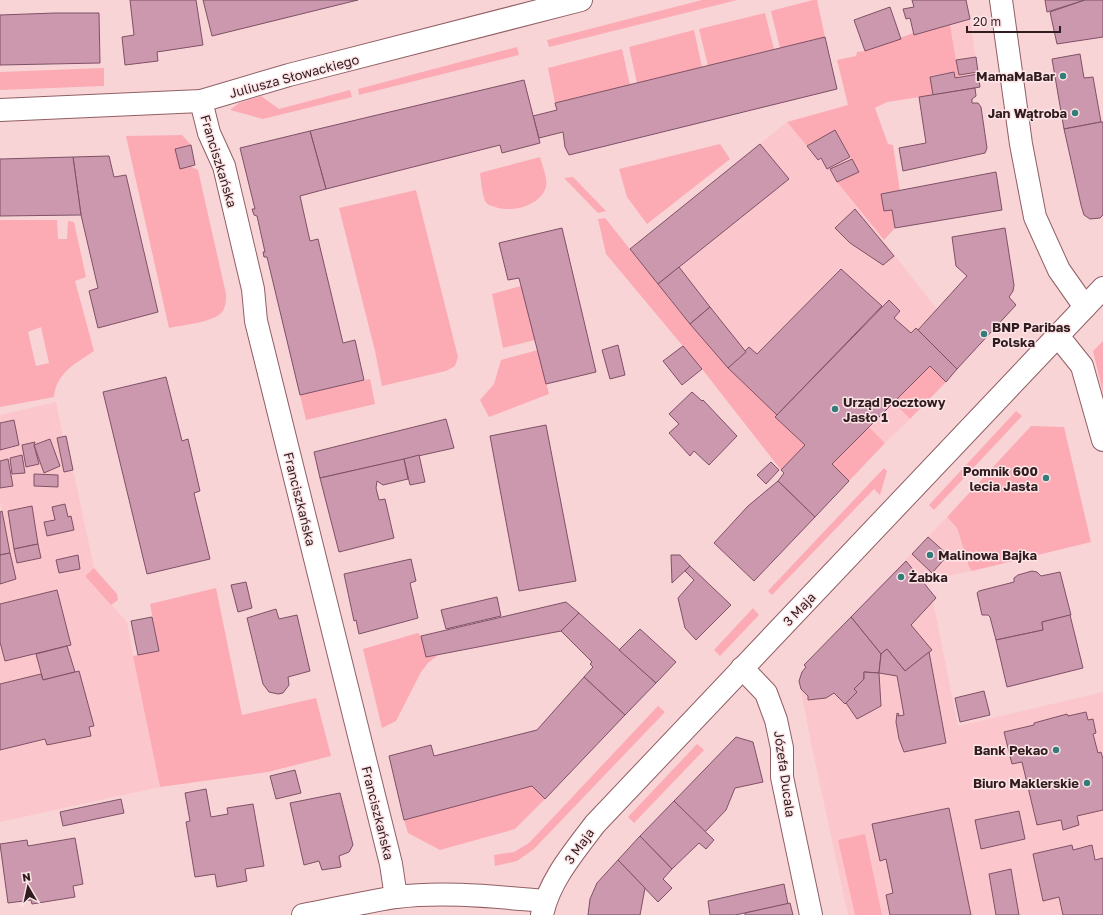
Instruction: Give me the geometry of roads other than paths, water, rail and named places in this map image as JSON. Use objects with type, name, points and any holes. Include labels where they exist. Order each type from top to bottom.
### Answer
[{"type":"street","name":"Juliusza Słowackiego","points":[[0,110],[201,101],[289,75],[581,0]]},
{"type":"street","points":[[1001,0],[1021,144],[1035,217],[1038,228],[1080,312]]},
{"type":"street","name":"Franciszkańska","points":[[201,101],[209,133],[224,166],[237,219],[253,289],[256,320],[391,864],[396,898]]},
{"type":"street","name":"3 Maja","points":[[544,908],[566,863],[595,824],[1103,288]]},
{"type":"street","points":[[1058,336],[1082,366],[1103,440]]},
{"type":"street","name":"Józefa Ducala","points":[[742,668],[766,693],[776,720],[782,748],[782,777],[811,915]]},
{"type":"street","points":[[303,915],[396,898],[433,895],[472,895],[544,908]]},
{"type":"place","name":"MamaMaBar","points":[[1063,76]]},
{"type":"place","name":"Jan Wątroba","points":[[1075,113]]},
{"type":"place","name":"BNP Paribas Polska","points":[[984,334]]},
{"type":"place","name":"Urząd Pocztowy Jasło 1","points":[[835,409]]},
{"type":"place","name":"Pomnik 600 lecia Jasła","points":[[1046,478]]},
{"type":"place","name":"Malinowa Bajka","points":[[930,555]]},
{"type":"place","name":"Żabka","points":[[901,577]]},
{"type":"place","name":"Bank Pekao","points":[[1056,750]]},
{"type":"place","name":"Biuro Maklerskie","points":[[1087,783]]}]
